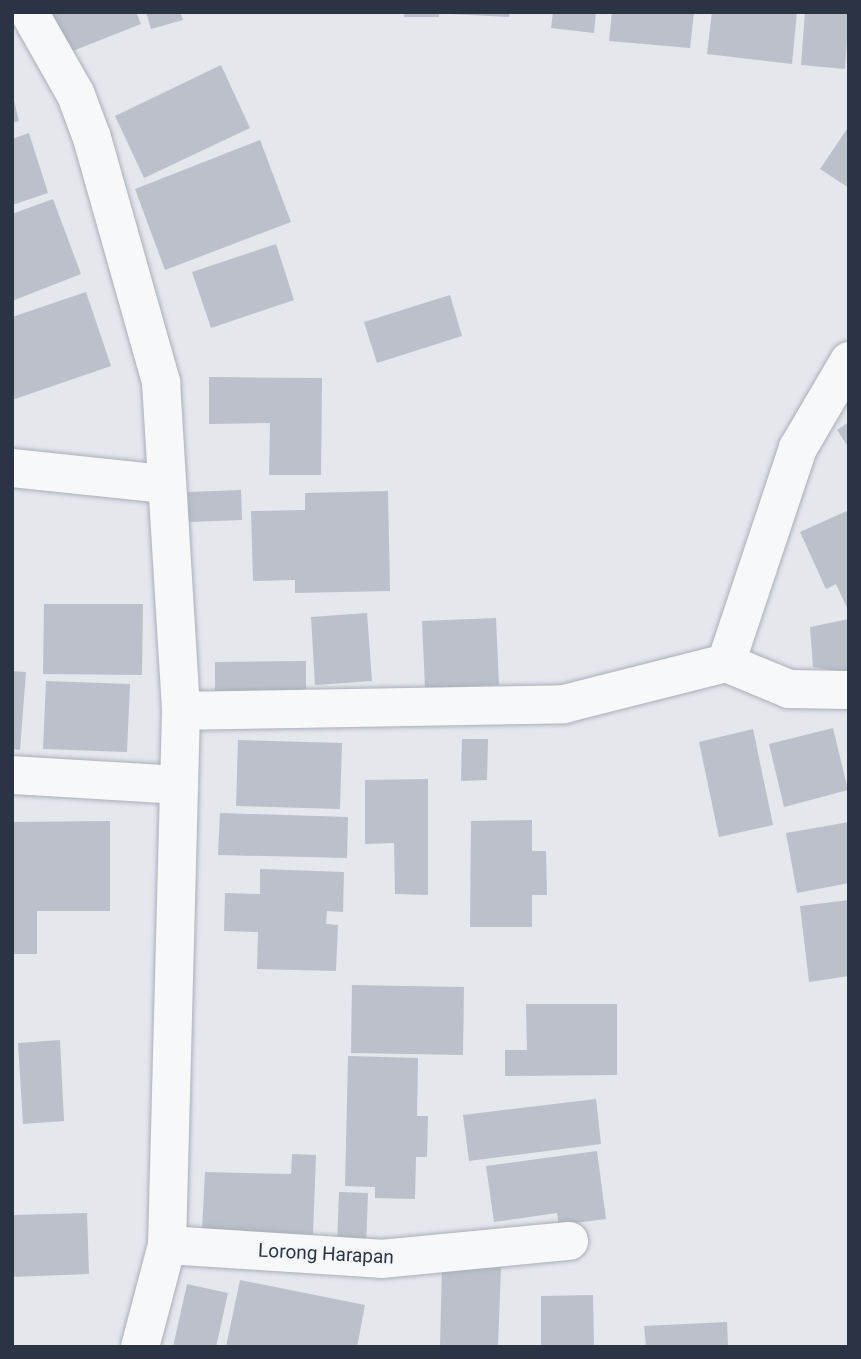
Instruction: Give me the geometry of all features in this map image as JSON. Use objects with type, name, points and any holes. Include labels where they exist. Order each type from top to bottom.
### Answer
[{"type":"street","points":[[29,12],[76,95],[151,327],[161,382],[163,484],[181,711],[167,1245],[140,1347]]},
{"type":"street","points":[[726,663],[799,447],[849,361]]},
{"type":"street","points":[[12,468],[163,484]]},
{"type":"street","points":[[181,711],[564,704],[726,663],[789,689],[849,690]]},
{"type":"street","points":[[12,775],[178,785]]},
{"type":"street","name":"Lorong Harapan","points":[[167,1245],[381,1259],[569,1241]]},
{"type":"building","points":[[49,12],[136,12],[141,24],[65,54]]},
{"type":"building","points":[[146,12],[180,12],[183,20],[151,29]]},
{"type":"building","points":[[404,12],[439,12],[439,17],[404,17]]},
{"type":"building","points":[[510,12],[509,17],[450,14]]},
{"type":"building","points":[[553,12],[596,12],[594,33],[551,28]]},
{"type":"building","points":[[612,12],[694,12],[690,48],[609,41]]},
{"type":"building","points":[[712,12],[797,12],[792,64],[707,54]]},
{"type":"building","points":[[805,12],[849,14],[845,69],[801,65]]},
{"type":"building","points":[[221,65],[250,128],[144,178],[115,116]]},
{"type":"building","points":[[12,92],[19,121],[12,123]]},
{"type":"building","points":[[849,126],[849,188],[820,169]]},
{"type":"building","points":[[29,133],[48,193],[12,205],[12,139]]},
{"type":"building","points":[[260,140],[291,222],[165,270],[135,189]]},
{"type":"building","points":[[53,199],[81,274],[12,301],[12,214]]},
{"type":"building","points":[[276,244],[294,300],[211,328],[192,272]]},
{"type":"building","points":[[86,292],[111,366],[12,400],[12,317]]},
{"type":"building","points":[[450,295],[462,336],[377,363],[364,322]]},
{"type":"building","points":[[209,377],[322,378],[321,475],[269,475],[270,423],[209,424]]},
{"type":"building","points":[[849,422],[849,448],[837,430]]},
{"type":"building","points":[[241,490],[242,520],[189,522],[188,492]]},
{"type":"building","points":[[388,491],[390,591],[295,593],[295,580],[253,581],[251,511],[305,510],[305,493]]},
{"type":"building","points":[[849,510],[849,612],[836,584],[826,589],[800,532]]},
{"type":"building","points":[[44,604],[143,604],[142,675],[43,674]]},
{"type":"building","points":[[367,613],[372,681],[315,685],[311,617]]},
{"type":"building","points":[[496,618],[499,685],[425,688],[422,621]]},
{"type":"building","points":[[849,619],[849,673],[813,667],[810,627]]},
{"type":"building","points":[[306,661],[306,693],[215,694],[215,662]]},
{"type":"building","points":[[12,671],[26,672],[20,750],[12,749]]},
{"type":"building","points":[[46,681],[130,684],[127,752],[43,749]]},
{"type":"building","points":[[833,728],[848,790],[784,807],[769,744]]},
{"type":"building","points":[[753,729],[773,825],[719,837],[699,742]]},
{"type":"building","points":[[462,739],[488,739],[487,780],[461,781]]},
{"type":"building","points":[[238,740],[342,743],[340,809],[236,806]]},
{"type":"building","points":[[428,779],[428,895],[395,894],[394,843],[365,844],[365,780]]},
{"type":"building","points":[[220,813],[348,817],[347,858],[218,855]]},
{"type":"building","points":[[532,820],[532,851],[546,851],[547,895],[532,895],[532,927],[470,927],[471,821]]},
{"type":"building","points":[[110,821],[110,911],[37,911],[37,954],[12,954],[12,822]]},
{"type":"building","points":[[849,822],[849,883],[797,893],[786,833]]},
{"type":"building","points":[[260,869],[344,872],[343,912],[327,911],[326,924],[338,925],[336,971],[257,969],[258,932],[224,931],[225,893],[260,894]]},
{"type":"building","points":[[849,900],[849,976],[809,982],[800,906]]},
{"type":"building","points":[[352,985],[464,987],[463,1055],[351,1053]]},
{"type":"building","points":[[526,1004],[617,1004],[617,1075],[505,1076],[505,1050],[527,1050]]},
{"type":"building","points":[[60,1040],[64,1121],[23,1124],[18,1043]]},
{"type":"building","points":[[348,1056],[418,1058],[417,1116],[428,1116],[427,1157],[416,1157],[415,1199],[375,1198],[375,1187],[345,1186]]},
{"type":"building","points":[[596,1099],[601,1144],[469,1161],[463,1115]]},
{"type":"building","points":[[597,1151],[606,1219],[559,1225],[557,1213],[494,1222],[486,1166]]},
{"type":"building","points":[[292,1154],[316,1155],[313,1234],[202,1231],[205,1172],[291,1174]]},
{"type":"building","points":[[339,1192],[368,1193],[366,1247],[337,1246]]},
{"type":"building","points":[[87,1213],[89,1274],[12,1277],[12,1215]]},
{"type":"building","points":[[442,1266],[501,1267],[498,1347],[440,1347]]},
{"type":"building","points":[[240,1280],[365,1305],[357,1347],[226,1347]]},
{"type":"building","points":[[187,1284],[228,1293],[216,1347],[173,1347]]},
{"type":"building","points":[[593,1295],[594,1347],[541,1347],[541,1296]]},
{"type":"building","points":[[727,1322],[728,1347],[646,1347],[644,1326]]}]
